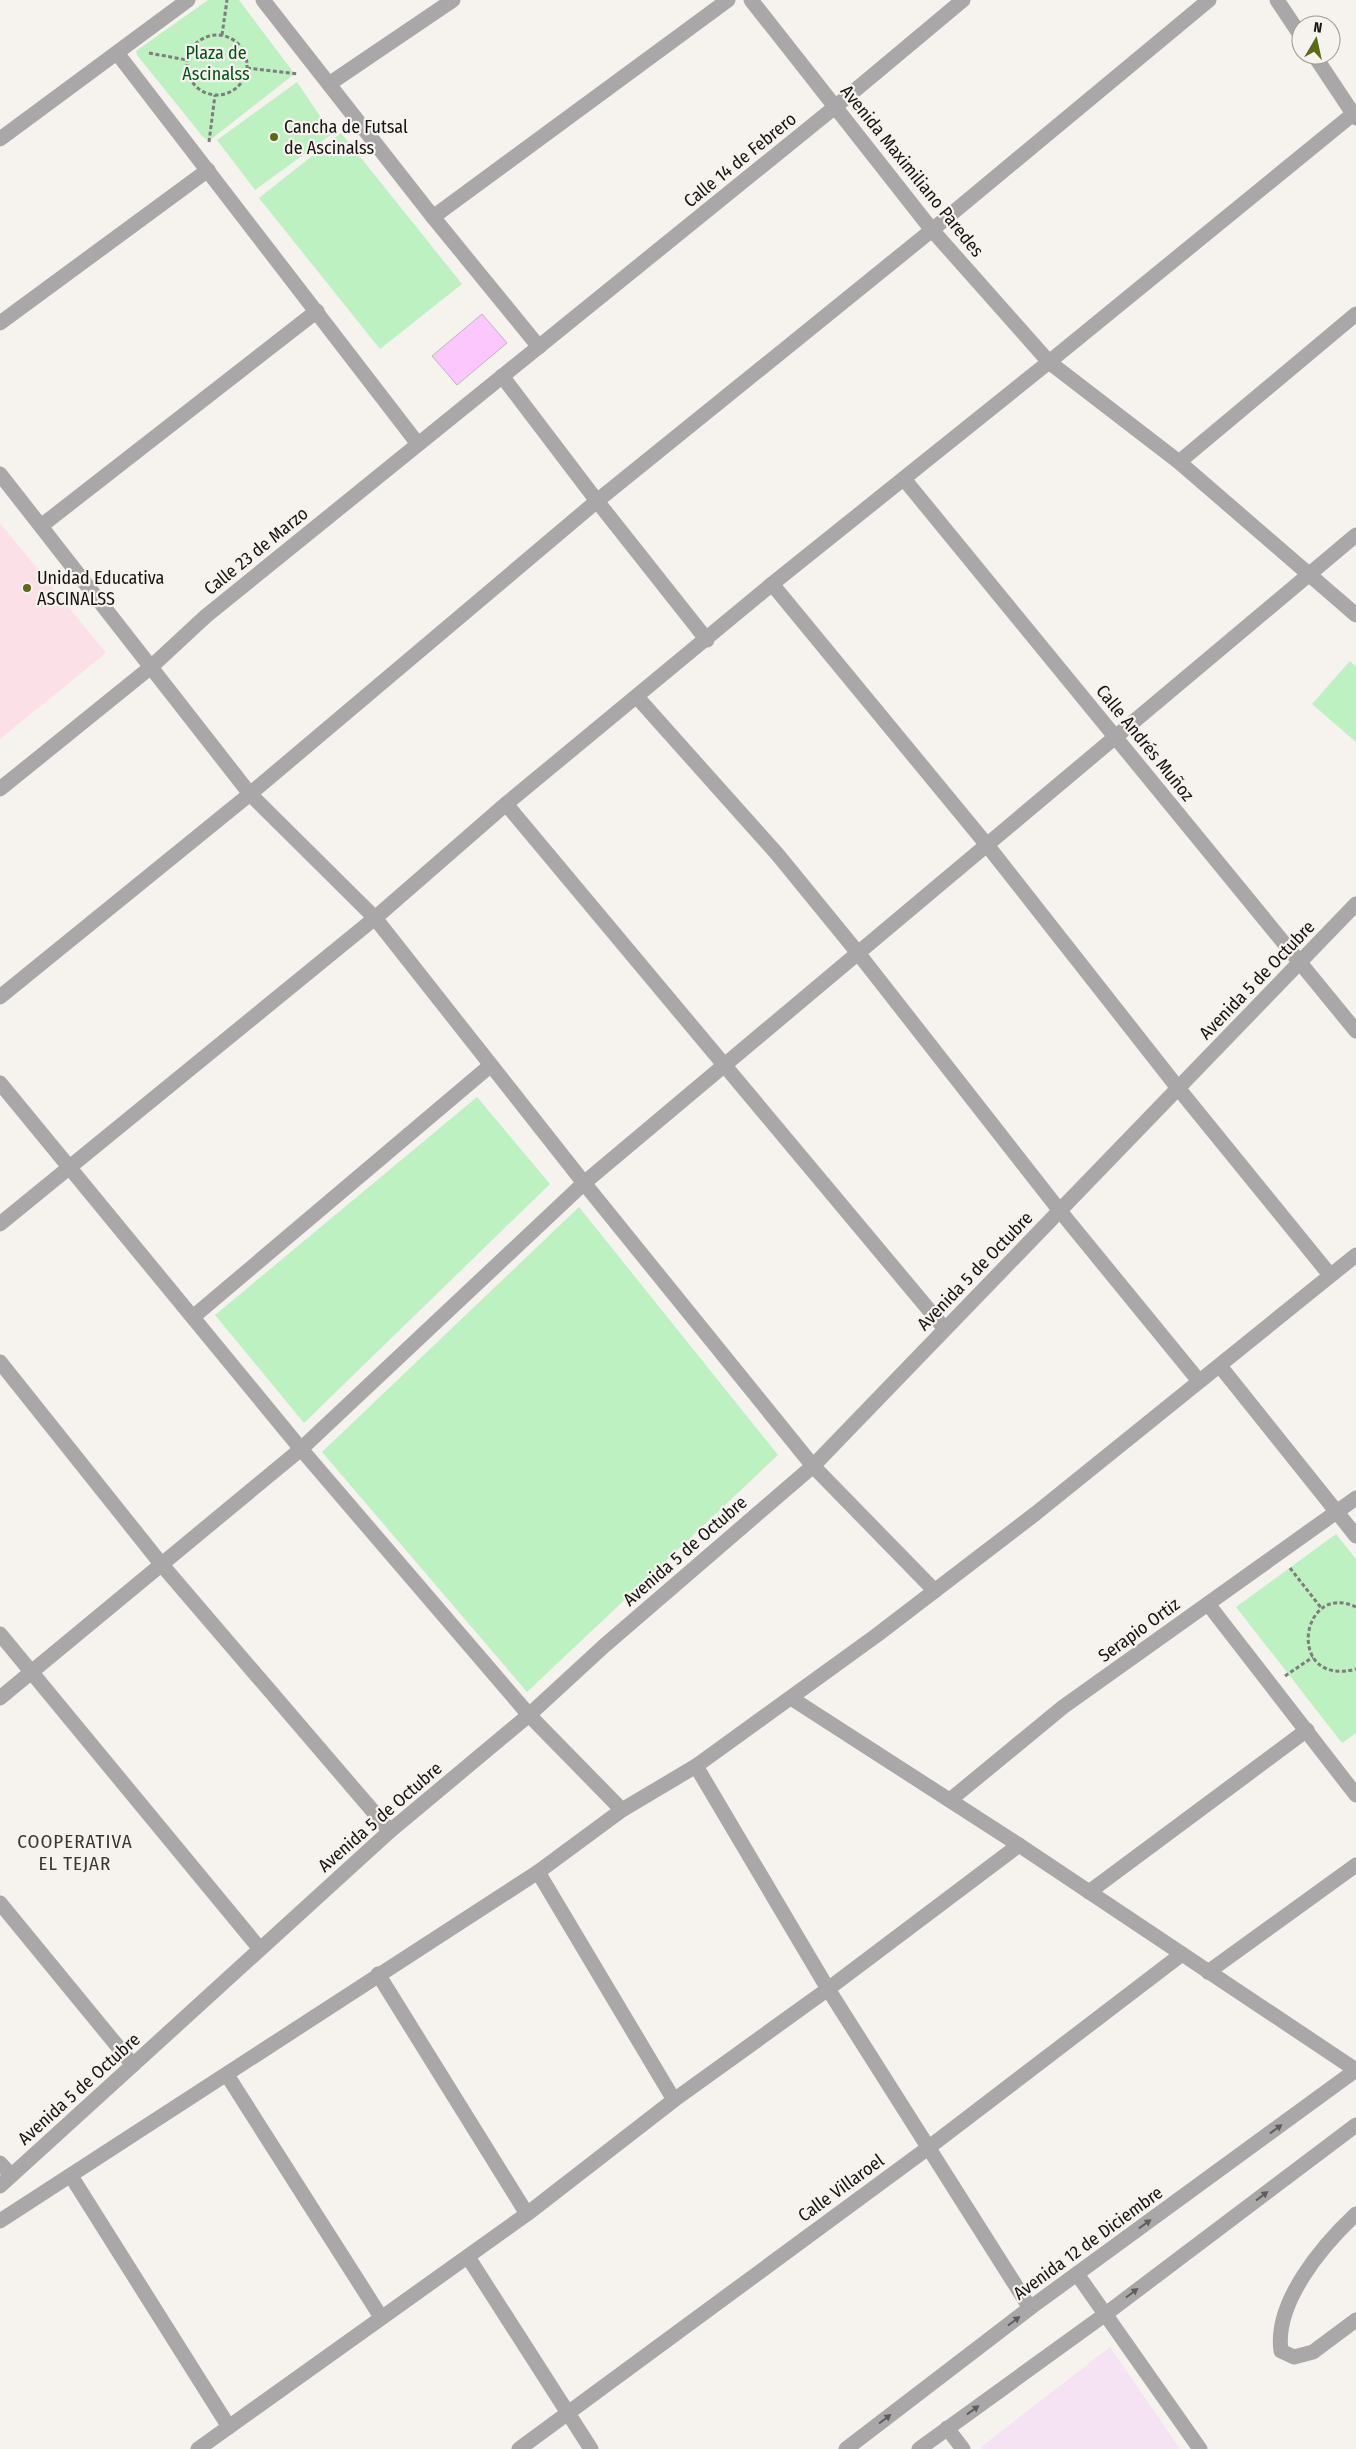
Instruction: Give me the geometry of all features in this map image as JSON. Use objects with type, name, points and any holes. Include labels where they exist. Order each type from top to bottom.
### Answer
[{"type":"street","points":[[0,139],[187,0]]},
{"type":"street","points":[[263,0],[318,72],[539,347]]},
{"type":"street","points":[[329,84],[453,0]]},
{"type":"street","points":[[434,217],[728,0]]},
{"type":"street","name":"Avenida Maximiliano Paredes","points":[[751,0],[932,230],[1050,362],[1179,462],[1356,615]]},
{"type":"street","name":"Calle 14 de Febrero","points":[[539,347],[835,107],[963,0]]},
{"type":"street","points":[[0,997],[250,794],[597,501],[932,230],[1209,0]]},
{"type":"street","points":[[1277,0],[1291,21]]},
{"type":"street","points":[[123,48],[194,153],[418,444]]},
{"type":"street","points":[[0,1224],[375,918],[506,804],[707,640],[772,584],[1355,116],[1321,65]]},
{"type":"street","points":[[0,324],[208,170]]},
{"type":"street","points":[[41,526],[317,311]]},
{"type":"street","points":[[1179,462],[1356,314]]},
{"type":"street","name":"Calle 23 de Marzo","points":[[0,789],[151,667],[206,616],[539,347]]},
{"type":"street","points":[[502,376],[597,501],[707,640]]},
{"type":"street","points":[[0,474],[250,794],[375,918],[584,1183],[813,1466],[935,1591]]},
{"type":"street","name":"Calle Andrés Muñoz","points":[[904,479],[1356,1031]]},
{"type":"street","points":[[0,1698],[301,1449],[584,1183],[1356,535]]},
{"type":"street","points":[[772,584],[987,845],[1178,1088],[1330,1275]]},
{"type":"street","points":[[637,697],[778,855],[858,953],[1060,1210],[1199,1381]]},
{"type":"street","points":[[506,804],[945,1329]]},
{"type":"street","name":"Avenida 5 de Octubre","points":[[6,2180],[390,1831],[529,1715],[604,1646],[813,1466],[1356,904]]},
{"type":"street","points":[[192,1317],[491,1065]]},
{"type":"street","points":[[0,1083],[301,1449],[529,1715],[622,1810]]},
{"type":"street","points":[[0,2221],[227,2075],[378,1974],[538,1872],[622,1810],[696,1766],[935,1591],[1035,1514],[1356,1255]]},
{"type":"street","points":[[0,1362],[162,1565],[390,1831]]},
{"type":"street","points":[[1220,1366],[1356,1536]]},
{"type":"street","name":"Serapio Ortiz","points":[[950,1800],[1063,1707],[1356,1498]]},
{"type":"street","points":[[1208,1604],[1356,1795]]},
{"type":"street","points":[[0,1634],[260,1949]]},
{"type":"street","points":[[791,1698],[1019,1845],[1356,2070]]},
{"type":"street","points":[[1089,1892],[1307,1730]]},
{"type":"street","points":[[696,1766],[828,1989],[1030,2308]]},
{"type":"street","points":[[198,2449],[380,2317],[527,2214],[674,2100],[828,1989],[1019,1845]]},
{"type":"street","points":[[1208,1972],[1356,1865]]},
{"type":"street","points":[[538,1872],[674,2100]]},
{"type":"street","points":[[0,1903],[133,2065]]},
{"type":"street","name":"Calle Villaroel","points":[[520,2449],[928,2148],[1182,1954]]},
{"type":"street","points":[[378,1974],[527,2214]]},
{"type":"street","name":"Avenida 12 de Diciembre","points":[[846,2449],[1030,2308],[1356,2070]]},
{"type":"street","points":[[227,2075],[380,2317]]},
{"type":"street","points":[[919,2449],[1107,2313],[1356,2125]]},
{"type":"street","points":[[0,2163],[6,2180]]},
{"type":"street","points":[[71,2176],[228,2427]]},
{"type":"street","points":[[1356,2214],[1324,2246],[1303,2277],[1284,2316],[1279,2339],[1281,2351],[1294,2357],[1313,2352],[1356,2320]]},
{"type":"street","points":[[468,2257],[591,2449]]},
{"type":"street","points":[[1077,2274],[1107,2313],[1200,2449]]},
{"type":"street","points":[[947,2428],[963,2449]]},
{"type":"path","points":[[222,35],[227,0]]},
{"type":"path","points":[[222,35],[232,38],[240,45],[245,53],[247,68],[242,83],[234,90],[215,95],[205,93],[190,80],[187,71],[187,60],[195,44],[203,38],[222,35]]},
{"type":"path","points":[[123,48],[187,60]]},
{"type":"path","points":[[247,68],[293,75],[318,72]]},
{"type":"path","points":[[194,153],[209,141],[215,95]]},
{"type":"path","points":[[1278,1554],[1322,1609]]},
{"type":"path","points":[[1356,1607],[1342,1603],[1332,1604],[1322,1609],[1314,1616],[1307,1636],[1313,1657],[1321,1665],[1332,1671],[1344,1672],[1356,1669]]},
{"type":"path","points":[[1272,1685],[1313,1657]]},
{"type":"shaded area","name":"Unidad Educativa ASCINALSS","points":[[0,523],[106,653],[0,739]]},
{"type":"shaded area","points":[[1110,2347],[1180,2449],[983,2449],[981,2447]]},
{"type":"green space","name":"Plaza de Ascinalss","points":[[208,0],[239,0],[291,69],[293,75],[209,141],[203,137],[137,55],[136,51]]},
{"type":"green space","name":"Cancha de Futsal de Ascinalss","points":[[297,82],[332,134],[255,190],[217,140]]},
{"type":"green space","points":[[341,133],[462,284],[380,349],[259,198]]},
{"type":"green space","points":[[1350,661],[1356,667],[1356,742],[1312,704]]},
{"type":"green space","points":[[477,1097],[550,1184],[304,1423],[215,1315]]},
{"type":"green space","points":[[579,1207],[778,1455],[527,1692],[322,1452]]},
{"type":"green space","points":[[1336,1534],[1356,1559],[1356,1733],[1342,1743],[1236,1607]]},
{"type":"building","points":[[482,314],[507,343],[457,385],[432,356]]},
{"type":"place","name":"Cancha de Futsal de Ascinalss","points":[[274,137]]},
{"type":"place","name":"Unidad Educativa ASCINALSS","points":[[27,588]]},
{"type":"district","name":"COOPERATIVA EL TEJAR","points":[[75,1852]]}]
